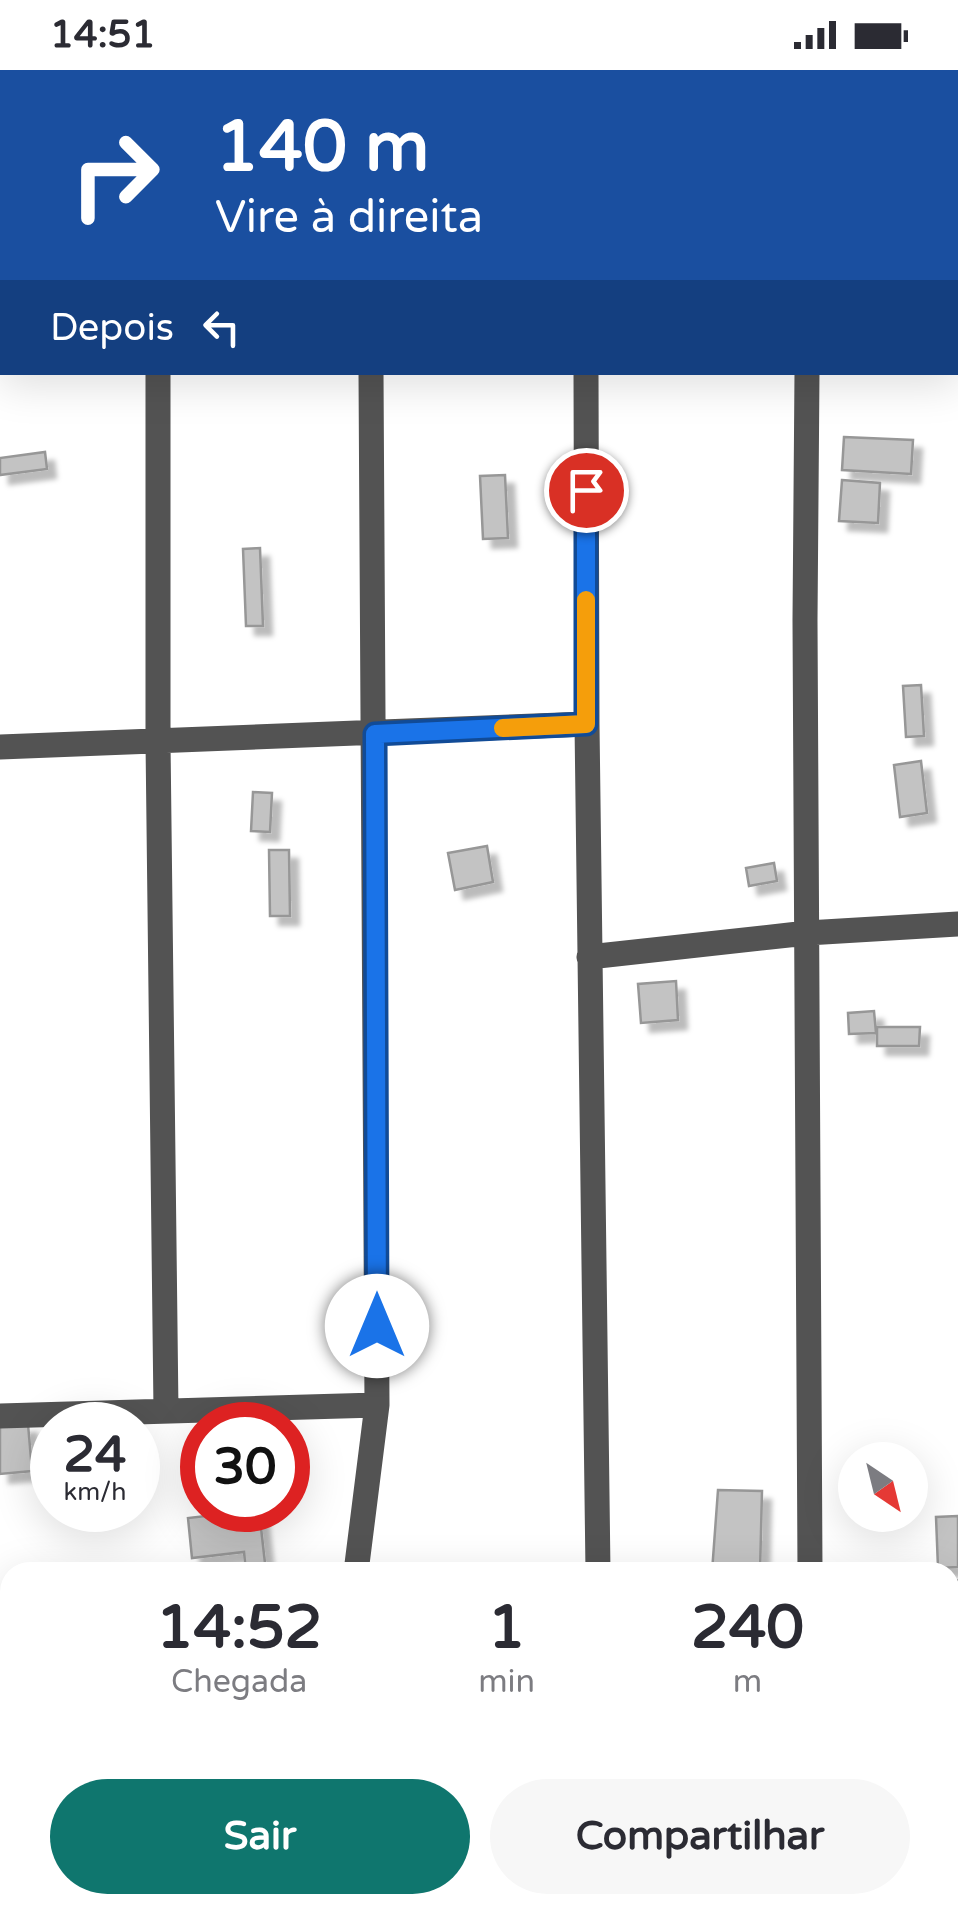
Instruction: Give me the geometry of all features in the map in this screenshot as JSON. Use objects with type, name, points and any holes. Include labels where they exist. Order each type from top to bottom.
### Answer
[{"type":"street","points":[[158,375],[166,1412]]},
{"type":"street","points":[[357,1562],[377,1405],[371,375]]},
{"type":"street","points":[[586,375],[586,724],[598,1562]]},
{"type":"street","points":[[808,375],[810,1562]]},
{"type":"street","points":[[0,747],[586,724]]},
{"type":"street","points":[[590,957],[807,933],[958,924]]},
{"type":"street","points":[[0,1416],[377,1405]]},
{"type":"building","points":[[844,437],[913,440],[911,474],[842,470]]},
{"type":"building","points":[[45,452],[47,469],[0,475],[0,458]]},
{"type":"building","points":[[505,475],[508,538],[483,539],[480,476]]},
{"type":"building","points":[[842,480],[880,483],[878,523],[839,521]]},
{"type":"building","points":[[260,548],[263,626],[246,626],[243,549]]},
{"type":"building","points":[[921,685],[924,736],[906,737],[903,686]]},
{"type":"building","points":[[921,761],[927,813],[900,817],[894,765]]},
{"type":"building","points":[[253,792],[272,793],[270,832],[251,831]]},
{"type":"building","points":[[487,846],[493,882],[455,890],[448,853]]},
{"type":"building","points":[[269,850],[289,850],[290,916],[270,916]]},
{"type":"building","points":[[774,863],[777,881],[749,886],[746,868]]},
{"type":"building","points":[[676,981],[678,1020],[641,1023],[638,984]]},
{"type":"building","points":[[874,1011],[876,1033],[849,1034],[848,1013]]},
{"type":"building","points":[[877,1027],[920,1027],[919,1046],[877,1046]]},
{"type":"building","points":[[28,1424],[30,1471],[0,1474],[0,1426]]},
{"type":"building","points":[[718,1490],[762,1491],[760,1562],[713,1562]]},
{"type":"building","points":[[958,1516],[958,1562],[938,1562],[936,1517]]},
{"type":"building","points":[[189,1532],[261,1532],[265,1562],[245,1562],[244,1552],[192,1558]]},
{"type":"slow traffic","points":[[503,728],[586,724],[586,600]]},
{"type":"route","points":[[377,1326],[375,734],[586,724],[586,490]]}]
